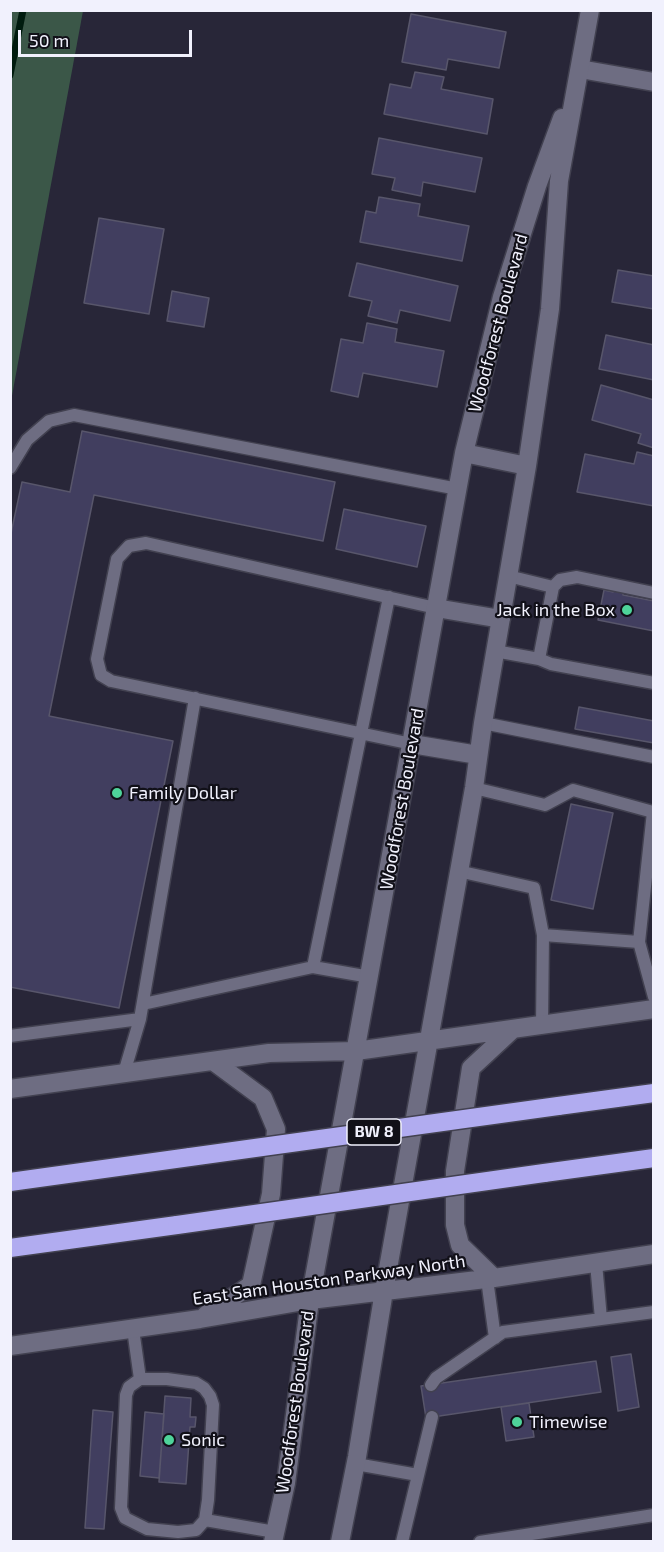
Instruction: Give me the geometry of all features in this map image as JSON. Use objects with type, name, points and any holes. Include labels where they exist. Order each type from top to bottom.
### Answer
[{"type":"highway","name":"BW 8","points":[[10,1182],[654,1094]]},
{"type":"highway","points":[[10,1248],[654,1158]]},
{"type":"main road","name":"Woodforest Boulevard","points":[[340,1542],[356,1464],[384,1291],[474,788],[527,466],[550,309],[559,181],[590,10]]},
{"type":"main road","name":"Woodforest Boulevard","points":[[274,1537],[285,1483],[310,1300],[464,453],[502,297],[537,186],[580,69]]},
{"type":"main road","points":[[580,69],[654,82]]},
{"type":"main road","points":[[464,453],[527,466]]},
{"type":"main road","points":[[436,608],[501,620]]},
{"type":"main road","points":[[412,744],[478,755]]},
{"type":"main road","points":[[10,1089],[269,1053],[356,1051],[654,1009]]},
{"type":"main road","points":[[491,1279],[460,1245],[455,1226],[455,1171],[471,1068],[513,1029]]},
{"type":"main road","points":[[200,1319],[251,1285],[271,1194],[276,1129],[263,1098],[213,1061]]},
{"type":"main road","name":"East Sam Houston Parkway North","points":[[10,1346],[200,1319],[310,1300],[491,1279],[654,1254]]},
{"type":"lane","points":[[10,468],[27,440],[48,421],[74,415],[458,489]]},
{"type":"lane","points":[[412,744],[111,681],[101,675],[97,659],[117,559],[129,546],[146,543],[436,608]]},
{"type":"lane","points":[[508,576],[553,586]]},
{"type":"lane","points":[[540,659],[553,586],[560,580],[577,577],[654,593]]},
{"type":"lane","points":[[313,967],[388,597]]},
{"type":"lane","points":[[495,651],[654,683]]},
{"type":"lane","points":[[123,1073],[143,1004],[195,699]]},
{"type":"lane","points":[[483,723],[654,757]]},
{"type":"lane","points":[[474,788],[545,806],[573,790],[653,812],[639,942],[654,997]]},
{"type":"lane","points":[[458,871],[534,888],[543,934],[542,1025]]},
{"type":"lane","points":[[543,934],[639,942]]},
{"type":"lane","points":[[143,1004],[313,967],[370,977]]},
{"type":"lane","points":[[10,1036],[140,1019]]},
{"type":"lane","points":[[596,1263],[601,1319]]},
{"type":"lane","points":[[491,1279],[495,1338]]},
{"type":"lane","points":[[431,1384],[436,1378],[503,1332],[654,1312]]},
{"type":"lane","points":[[134,1329],[140,1379]]},
{"type":"lane","points":[[140,1379],[167,1379],[196,1383],[210,1396],[213,1405],[205,1520],[196,1530],[178,1532],[147,1529],[125,1518],[121,1508],[126,1395],[129,1387],[140,1379]]},
{"type":"lane","points":[[402,1542],[432,1417]]},
{"type":"lane","points":[[356,1464],[418,1475]]},
{"type":"lane","points":[[480,1542],[654,1515]]},
{"type":"lane","points":[[205,1520],[274,1537]]},
{"type":"green space","points":[[10,11],[83,11],[11,401]]},
{"type":"building","points":[[411,14],[506,32],[499,68],[448,59],[446,70],[402,62]]},
{"type":"building","points":[[415,72],[444,77],[441,89],[493,99],[487,134],[384,114],[390,84],[411,88]]},
{"type":"building","points":[[379,138],[482,158],[475,192],[423,182],[421,196],[392,190],[395,178],[372,174]]},
{"type":"building","points":[[379,197],[420,204],[418,216],[469,226],[462,261],[360,242],[366,211],[376,213]]},
{"type":"building","points":[[99,218],[164,229],[149,314],[84,303]]},
{"type":"building","points":[[357,263],[458,286],[450,321],[400,310],[397,323],[368,316],[372,301],[349,296]]},
{"type":"building","points":[[618,270],[654,276],[654,309],[612,302]]},
{"type":"building","points":[[172,291],[209,298],[204,327],[167,321]]},
{"type":"building","points":[[367,323],[397,329],[395,342],[444,351],[437,387],[363,373],[358,397],[331,391],[341,339],[363,343]]},
{"type":"building","points":[[606,335],[654,345],[654,380],[599,369]]},
{"type":"building","points":[[601,385],[654,400],[654,448],[638,443],[641,434],[592,420]]},
{"type":"building","points":[[82,431],[335,482],[323,541],[94,495],[49,716],[173,741],[119,1008],[10,987],[10,538],[22,482],[70,492]]},
{"type":"building","points":[[637,452],[654,456],[654,506],[577,492],[585,454],[634,464]]},
{"type":"building","points":[[344,509],[426,526],[417,567],[336,549]]},
{"type":"building","name":"Jack in the Box","points":[[614,589],[623,590],[623,595],[654,601],[654,631],[598,620],[604,590],[613,592]]},
{"type":"building","points":[[579,707],[654,721],[654,743],[575,729]]},
{"type":"building","points":[[571,804],[613,813],[593,909],[551,900]]},
{"type":"building","points":[[631,1354],[639,1407],[618,1411],[611,1357]]},
{"type":"building","points":[[596,1361],[601,1392],[426,1418],[421,1386]]},
{"type":"building","points":[[165,1396],[191,1398],[190,1417],[196,1417],[195,1427],[190,1427],[186,1484],[159,1482]]},
{"type":"building","name":"Timewise","points":[[529,1403],[534,1437],[506,1441],[501,1407]]},
{"type":"building","points":[[93,1410],[113,1412],[104,1529],[85,1528]]},
{"type":"building","points":[[145,1412],[164,1414],[159,1478],[140,1476]]},
{"type":"waterway","points":[[10,75],[23,10]]},
{"type":"place","name":"Jack in the Box","points":[[627,610]]},
{"type":"place","name":"Family Dollar","points":[[117,793]]},
{"type":"place","name":"Timewise","points":[[517,1422]]},
{"type":"place","name":"Sonic","points":[[169,1440]]}]
